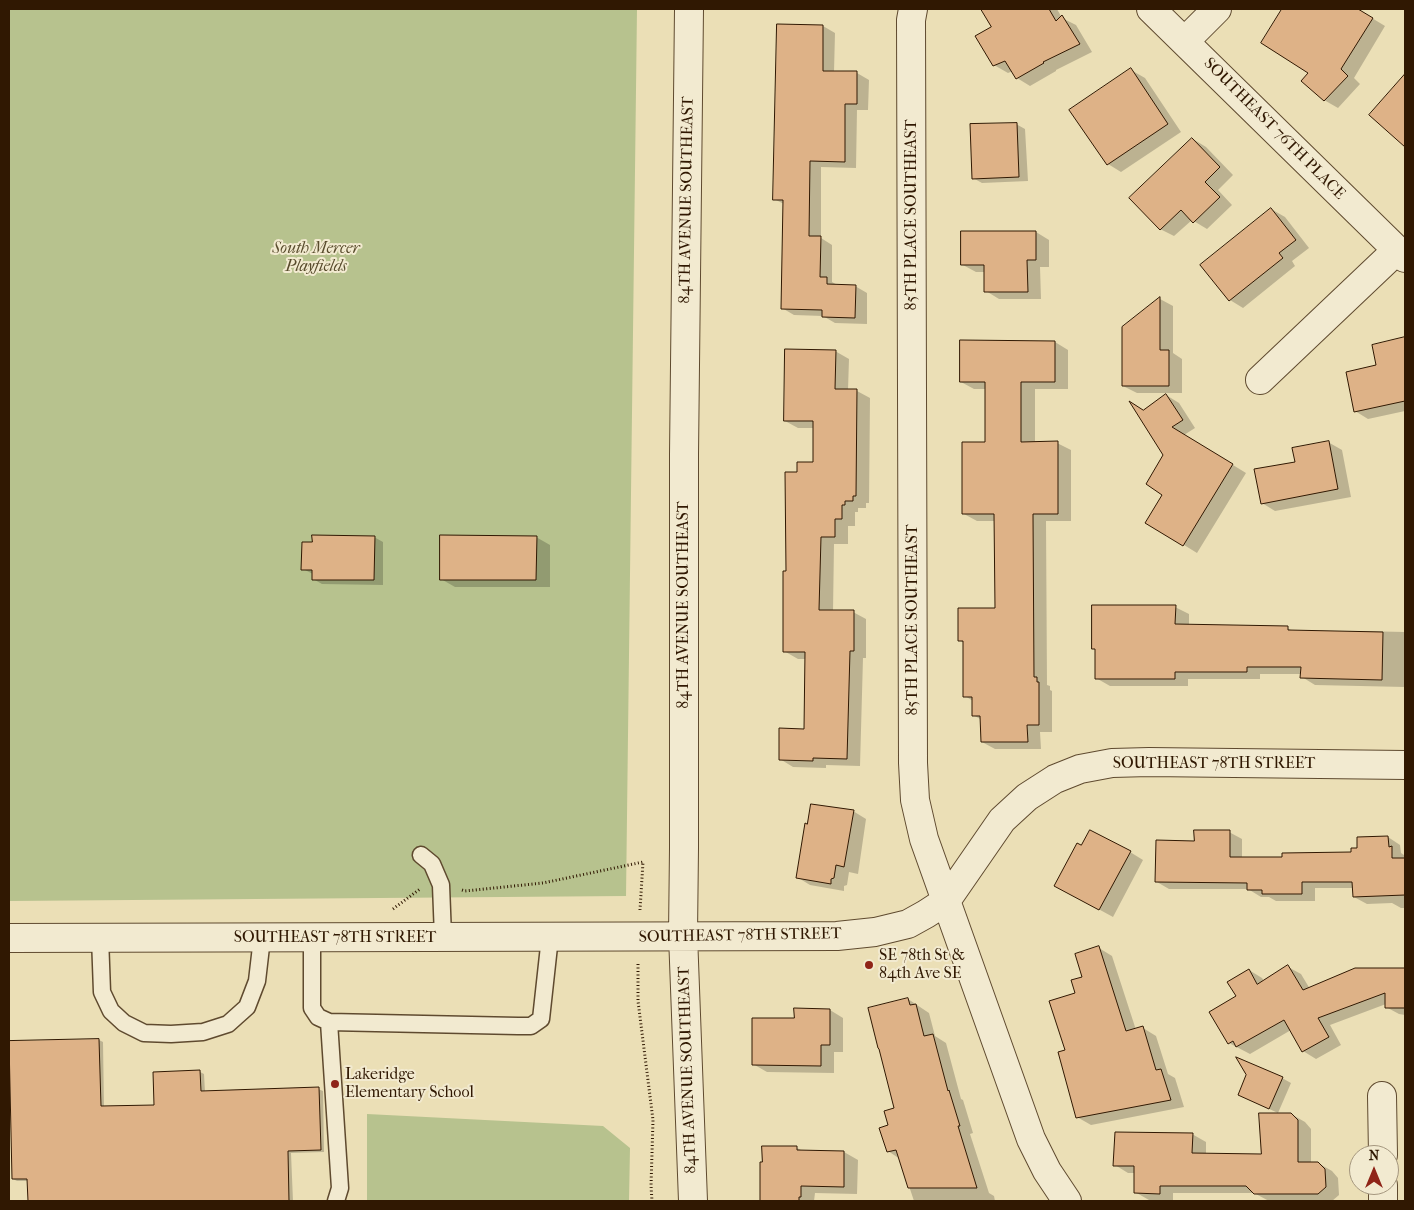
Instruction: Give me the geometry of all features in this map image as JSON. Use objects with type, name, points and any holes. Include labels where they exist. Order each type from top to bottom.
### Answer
[{"type":"street","name":"84TH AVENUE SOUTHEAST","points":[[689,9],[684,454],[683,935],[693,1201]]},
{"type":"street","name":"85TH PLACE SOUTHEAST","points":[[913,9],[911,40],[913,763],[915,800],[924,839],[1031,1139],[1047,1171],[1067,1201]]},
{"type":"street","name":"SOUTHEAST 76TH PLACE","points":[[1152,9],[1401,254],[1260,380]]},
{"type":"street","points":[[1185,41],[1217,9]]},
{"type":"street","name":"SOUTHEAST 78TH STREET","points":[[9,938],[837,936],[875,932],[908,924],[946,901],[1002,820],[1027,796],[1055,779],[1080,770],[1112,763],[1139,762],[1405,765]]},
{"type":"street","points":[[1382,1096],[1383,1145]]},
{"type":"lane","points":[[420,855],[432,864],[441,885],[442,938]]},
{"type":"lane","points":[[312,938],[312,1008],[318,1017],[329,1022],[531,1026],[541,1019],[550,937]]},
{"type":"lane","points":[[100,938],[102,992],[111,1011],[124,1023],[144,1033],[171,1034],[203,1032],[228,1024],[246,1007],[257,981],[262,938]]},
{"type":"lane","points":[[329,1022],[340,1188],[336,1201]]},
{"type":"green space","name":"South Mercer Playfields","points":[[9,9],[637,9],[626,896],[9,901]]},
{"type":"green space","points":[[367,1114],[603,1126],[630,1148],[629,1201],[367,1201]]},
{"type":"building","points":[[981,9],[1049,9],[1056,21],[1062,15],[1080,44],[1043,62],[1016,79],[1005,61],[993,66],[975,36],[991,27]]},
{"type":"building","points":[[1282,9],[1358,9],[1373,18],[1341,69],[1348,76],[1324,101],[1301,81],[1308,73],[1261,43]]},
{"type":"building","points":[[777,24],[823,25],[823,71],[857,71],[857,104],[845,104],[845,162],[810,161],[809,236],[821,236],[820,277],[827,277],[827,284],[856,285],[855,318],[822,317],[822,310],[781,309],[783,200],[773,200]]},
{"type":"building","points":[[1131,68],[1168,124],[1107,165],[1069,110]]},
{"type":"building","points":[[1405,74],[1405,147],[1369,115]]},
{"type":"building","points":[[1017,123],[1019,177],[972,179],[970,124]]},
{"type":"building","points":[[1192,138],[1220,167],[1205,182],[1220,197],[1193,223],[1181,210],[1160,230],[1129,198]]},
{"type":"building","points":[[1271,208],[1296,240],[1279,253],[1283,258],[1229,301],[1200,265]]},
{"type":"building","points":[[961,231],[1036,231],[1036,260],[1027,260],[1028,292],[984,292],[984,265],[961,265]]},
{"type":"building","points":[[1160,297],[1160,350],[1169,350],[1169,386],[1122,386],[1122,327]]},
{"type":"building","points":[[1405,337],[1405,401],[1354,412],[1346,372],[1376,365],[1372,345]]},
{"type":"building","points":[[960,340],[1055,341],[1055,382],[1021,382],[1021,442],[1058,441],[1058,514],[1033,514],[1034,677],[1037,677],[1037,682],[1039,682],[1039,725],[1027,725],[1028,742],[981,742],[980,716],[972,716],[972,697],[963,697],[963,641],[958,641],[958,608],[995,608],[994,514],[962,514],[962,442],[985,442],[985,382],[960,382]]},
{"type":"building","points":[[785,349],[836,350],[835,389],[857,389],[856,496],[853,496],[853,501],[845,501],[845,505],[842,505],[842,519],[835,519],[835,537],[821,537],[819,610],[854,610],[854,651],[850,651],[847,759],[779,760],[779,728],[804,729],[805,652],[783,652],[783,571],[786,571],[785,472],[797,472],[797,462],[813,462],[813,421],[784,421]]},
{"type":"building","points":[[1166,394],[1183,420],[1172,427],[1233,464],[1183,546],[1145,523],[1162,495],[1146,484],[1163,455],[1129,401],[1143,410]]},
{"type":"building","points":[[1329,441],[1338,489],[1261,504],[1254,469],[1295,462],[1292,448]]},
{"type":"building","points":[[312,535],[375,536],[374,580],[312,580],[312,570],[301,570],[302,542],[312,542]]},
{"type":"building","points":[[440,535],[537,536],[536,580],[440,580]]},
{"type":"building","points":[[1092,605],[1176,605],[1175,624],[1288,626],[1288,630],[1383,632],[1382,680],[1300,678],[1301,667],[1247,667],[1247,672],[1175,672],[1175,679],[1095,679],[1095,649],[1092,649]]},
{"type":"building","points":[[811,804],[854,810],[844,867],[836,865],[831,884],[796,878],[805,823],[807,824]]},
{"type":"building","points":[[1090,830],[1131,851],[1099,910],[1054,886],[1077,843],[1081,845]]},
{"type":"building","points":[[1194,830],[1230,830],[1230,857],[1282,857],[1282,853],[1351,852],[1351,848],[1357,848],[1357,837],[1388,836],[1389,847],[1392,846],[1392,858],[1405,858],[1405,895],[1353,897],[1352,882],[1302,882],[1302,894],[1262,894],[1262,890],[1247,890],[1247,883],[1155,882],[1156,840],[1194,841]]},
{"type":"building","points":[[1099,946],[1126,1031],[1143,1026],[1156,1070],[1161,1069],[1171,1100],[1076,1118],[1058,1052],[1065,1050],[1049,1001],[1075,993],[1071,980],[1082,977],[1075,954]]},
{"type":"building","points":[[1288,965],[1303,990],[1355,968],[1405,968],[1405,1008],[1385,1008],[1385,993],[1318,1018],[1329,1037],[1302,1052],[1284,1020],[1236,1047],[1233,1041],[1228,1044],[1209,1012],[1236,996],[1227,982],[1249,969],[1257,984]]},
{"type":"building","points":[[908,998],[910,1005],[916,1004],[924,1036],[933,1034],[977,1188],[908,1188],[896,1150],[887,1152],[879,1128],[888,1125],[884,1111],[894,1108],[868,1008]]},
{"type":"building","points":[[794,1008],[830,1009],[830,1045],[821,1045],[821,1066],[752,1065],[752,1018],[794,1018]]},
{"type":"building","points":[[99,1039],[101,1106],[154,1105],[153,1072],[200,1070],[201,1091],[319,1087],[321,1150],[288,1151],[289,1201],[28,1201],[27,1179],[12,1179],[9,1041]]},
{"type":"building","points":[[1236,1057],[1283,1077],[1269,1109],[1238,1095],[1246,1075]]},
{"type":"building","points":[[1259,1113],[1291,1113],[1298,1120],[1298,1162],[1318,1162],[1325,1169],[1326,1187],[1318,1194],[1254,1194],[1246,1186],[1160,1186],[1160,1194],[1134,1193],[1134,1166],[1113,1166],[1115,1132],[1193,1133],[1192,1153],[1261,1154]]},
{"type":"building","points":[[762,1146],[797,1146],[797,1150],[844,1151],[844,1187],[801,1186],[799,1201],[760,1201]]},
{"type":"place","name":"SE 78th St & 84th Ave SE","points":[[869,965]]},
{"type":"place","name":"Lakeridge Elementary School","points":[[335,1084]]}]
